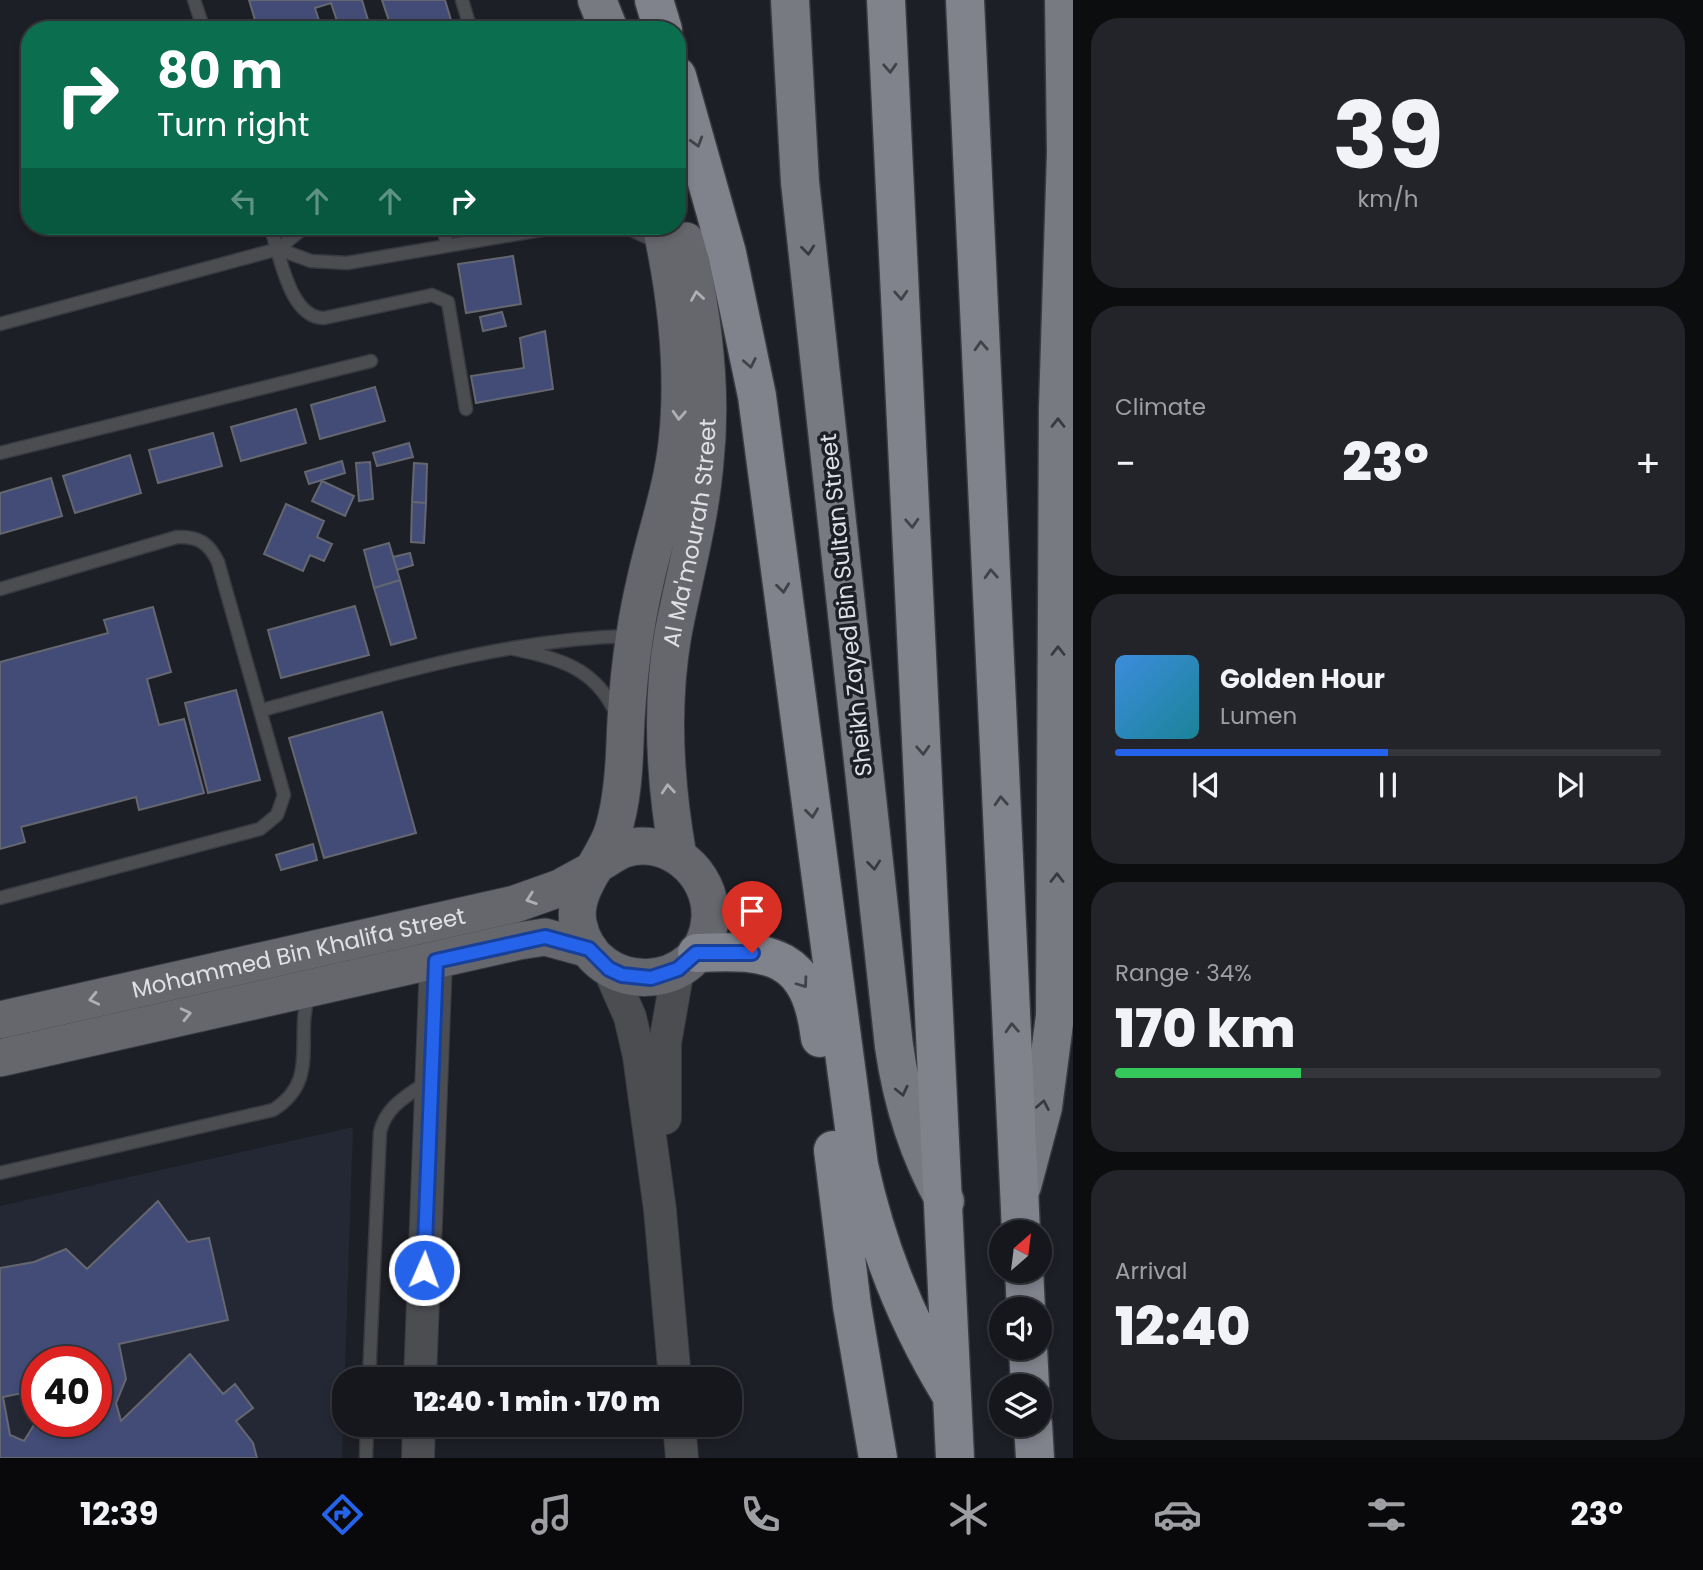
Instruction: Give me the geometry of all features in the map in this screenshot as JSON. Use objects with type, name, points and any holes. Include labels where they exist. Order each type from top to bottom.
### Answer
[{"type":"highway","name":"Sheikh Zayed Bin Sultan Street","points":[[886,0],[945,1201],[955,1458]]},
{"type":"highway","points":[[965,0],[1020,1220]]},
{"type":"highway","points":[[686,108],[727,253],[757,396],[859,1165],[869,1210],[897,1291],[913,1328],[953,1397]]},
{"type":"highway","points":[[687,961],[732,951],[772,957],[800,978],[814,1005],[852,1306],[878,1458]]},
{"type":"highway","points":[[1033,1437],[1035,1458]]},
{"type":"main road","points":[[597,0],[605,21]]},
{"type":"main road","name":"Sheikh Zayed Bin Sultan Street","points":[[790,0],[800,182],[894,1046],[899,1080],[917,1144],[945,1201]]},
{"type":"main road","points":[[1019,1194],[1042,1107],[1055,1016],[1058,408],[1066,152],[1064,0]]},
{"type":"main road","name":"Al Ma'mourah Street","points":[[678,856],[668,790],[666,712],[673,636],[700,504],[707,415],[702,325],[695,280],[683,235]]},
{"type":"main road","name":"Al Ma'mourah Street","points":[[597,866],[620,801],[625,735],[646,649],[679,421],[680,376],[664,238]]},
{"type":"main road","points":[[653,847],[678,856],[693,868],[703,883],[709,901],[710,919],[705,937],[687,961],[665,975],[636,978],[599,959],[578,923],[580,895],[597,866],[625,849],[653,847]]},
{"type":"main road","name":"Mohammed Bin Khalifa Street","points":[[0,1020],[515,904],[560,888],[597,866]]},
{"type":"main road","name":"Mohammed Bin Khalifa Street","points":[[0,1058],[312,985],[545,937],[599,959]]},
{"type":"street","points":[[599,959],[635,1036],[660,1210],[674,1367]]},
{"type":"street","points":[[420,1367],[436,961]]},
{"type":"street","points":[[660,1210],[664,1159],[665,1043],[687,961]]},
{"type":"street","points":[[418,1458],[419,1437]]},
{"type":"street","points":[[680,1437],[682,1458]]},
{"type":"lane","points":[[194,0],[201,21]]},
{"type":"lane","points":[[462,0],[468,21]]},
{"type":"lane","points":[[273,235],[296,302],[308,316],[324,318],[432,295],[443,298],[451,308],[466,409]]},
{"type":"lane","points":[[0,324],[278,248],[295,235]]},
{"type":"lane","points":[[445,235],[447,245]]},
{"type":"lane","points":[[278,248],[311,261],[346,263],[504,235]]},
{"type":"lane","points":[[0,453],[371,360]]},
{"type":"lane","points":[[0,589],[177,537],[191,536],[203,541],[218,562],[284,795],[278,816],[260,829],[0,898]]},
{"type":"lane","points":[[262,710],[503,647],[569,639],[646,649],[666,712]]},
{"type":"lane","points":[[503,647],[553,657],[587,674],[610,701],[625,735]]},
{"type":"lane","points":[[0,1173],[273,1110],[286,1101],[303,1074],[303,1017],[312,985]]},
{"type":"lane","points":[[370,1367],[380,1132],[393,1105],[431,1079]]},
{"type":"lane","points":[[366,1458],[367,1437]]},
{"type":"shaded area","points":[[353,1127],[345,1367],[332,1367],[332,1437],[343,1437],[342,1458],[0,1458],[0,1206]]},
{"type":"building","points":[[249,0],[362,0],[368,21],[337,21],[331,3],[315,8],[319,21],[255,21]]},
{"type":"building","points":[[382,0],[445,0],[451,21],[389,21]]},
{"type":"building","points":[[513,256],[521,304],[466,313],[458,264]]},
{"type":"building","points":[[502,312],[506,326],[483,331],[480,317]]},
{"type":"building","points":[[545,331],[553,389],[476,403],[471,376],[524,368],[520,338]]},
{"type":"building","points":[[375,387],[385,421],[320,439],[311,405]]},
{"type":"building","points":[[296,409],[306,443],[241,461],[231,427]]},
{"type":"building","points":[[213,433],[222,466],[158,483],[149,450]]},
{"type":"building","points":[[409,443],[413,457],[377,466],[373,453]]},
{"type":"building","points":[[130,455],[141,493],[75,513],[63,476]]},
{"type":"building","points":[[342,461],[345,473],[309,484],[305,472]]},
{"type":"building","points":[[370,462],[373,499],[359,501],[356,463]]},
{"type":"building","points":[[414,463],[427,464],[426,503],[412,502]]},
{"type":"building","points":[[51,478],[62,516],[0,534],[0,493]]},
{"type":"building","points":[[322,481],[354,496],[345,516],[312,501]]},
{"type":"building","points":[[412,502],[426,503],[424,543],[411,542]]},
{"type":"building","points":[[286,504],[324,521],[317,537],[332,544],[324,561],[310,555],[303,571],[264,554]]},
{"type":"building","points":[[389,543],[400,580],[374,588],[364,550]]},
{"type":"building","points":[[410,553],[413,565],[397,570],[393,557]]},
{"type":"building","points":[[400,580],[416,638],[391,645],[374,588]]},
{"type":"building","points":[[355,606],[369,655],[281,678],[268,630]]},
{"type":"building","points":[[153,607],[171,672],[147,679],[159,725],[184,719],[204,793],[139,810],[136,797],[21,827],[25,842],[0,849],[0,662],[108,633],[104,620]]},
{"type":"building","points":[[236,690],[260,780],[208,793],[185,703]]},
{"type":"building","points":[[382,712],[416,833],[324,858],[289,738]]},
{"type":"building","points":[[313,844],[317,860],[281,870],[276,855]]},
{"type":"building","points":[[158,1201],[188,1242],[209,1238],[228,1320],[119,1344],[126,1379],[116,1403],[121,1421],[190,1354],[223,1394],[235,1384],[253,1408],[236,1421],[253,1443],[257,1458],[0,1458],[0,1268],[34,1262],[66,1249],[87,1269]]},
{"type":"route","points":[[424,1270],[436,961],[545,937],[589,949],[609,969],[622,975],[651,978],[678,969],[696,953],[752,953]]}]
